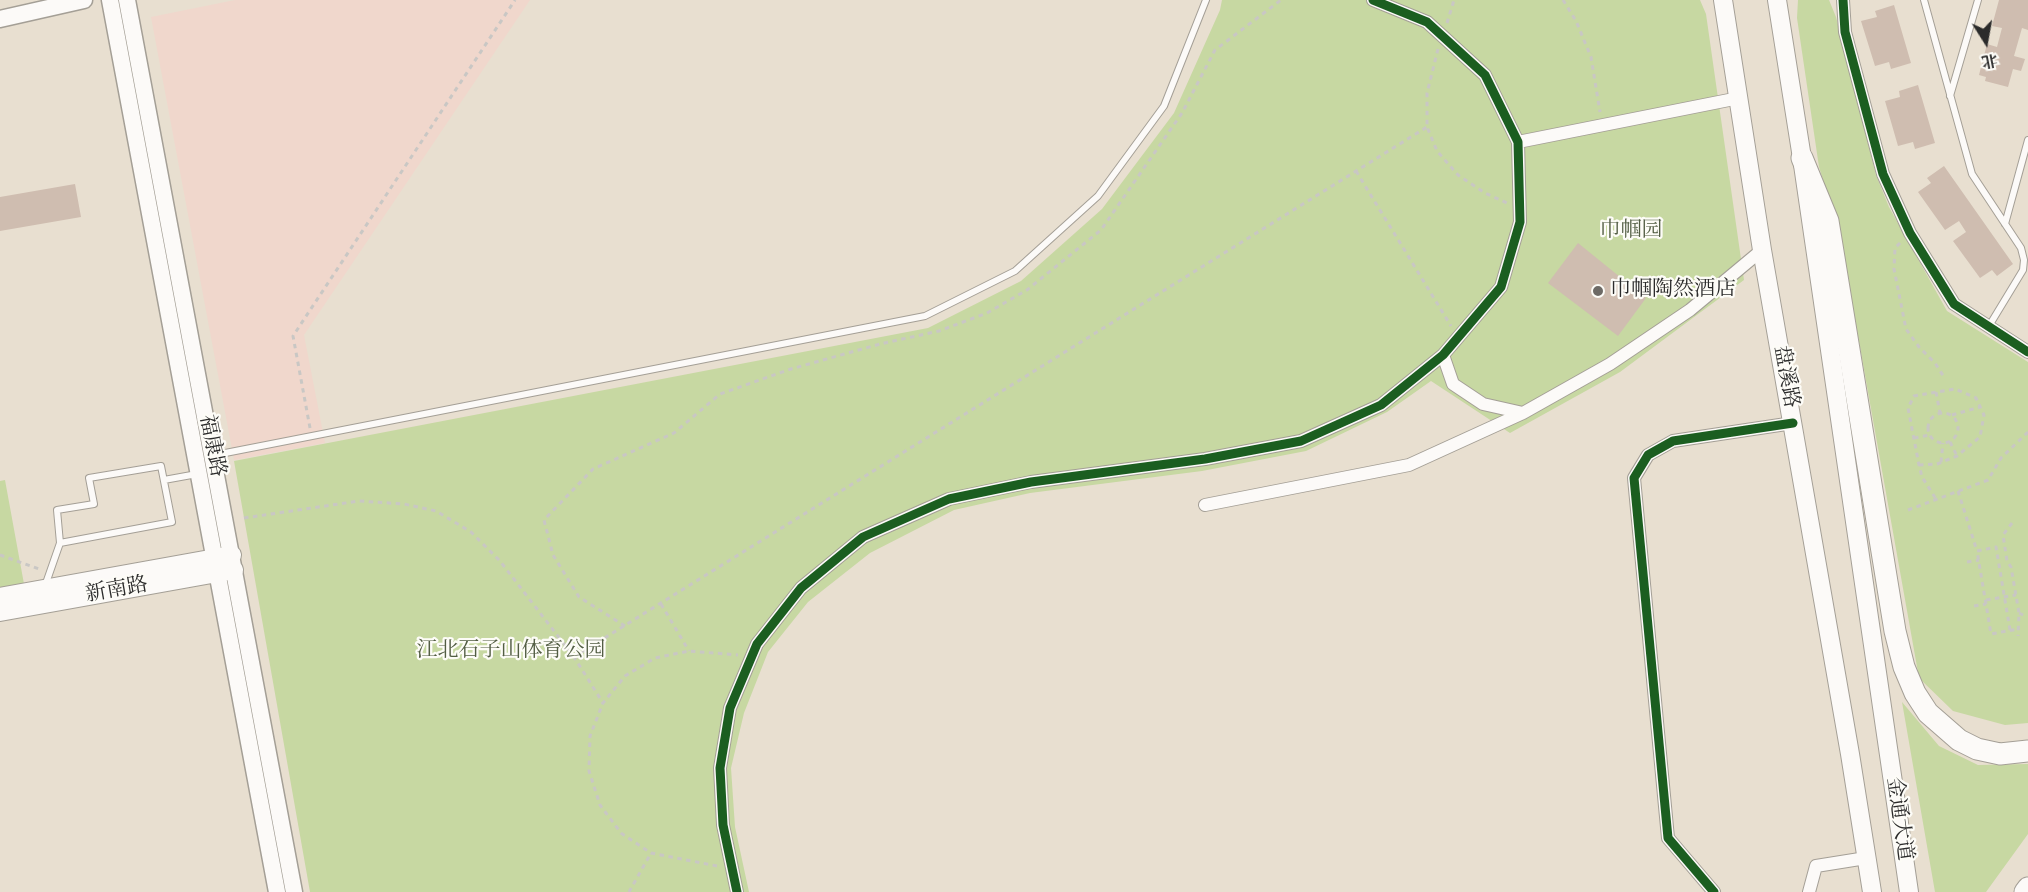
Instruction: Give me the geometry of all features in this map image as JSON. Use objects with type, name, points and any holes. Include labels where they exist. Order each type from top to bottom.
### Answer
[{"type":"highway","points":[[1803,158],[1828,221],[1895,631],[1904,667],[1915,693],[1928,713],[1959,740],[1977,749],[2000,754],[2028,751]]},
{"type":"highway","points":[[2025,892],[2028,888]]},
{"type":"main road","points":[[0,19],[84,0]]},
{"type":"main road","name":"福康路","points":[[110,0],[214,566],[277,892]]},
{"type":"main road","name":"福康路","points":[[126,0],[294,892]]},
{"type":"main road","name":"盘溪路","points":[[1723,0],[1762,250],[1850,754]]},
{"type":"main road","points":[[1777,0],[1803,158]]},
{"type":"main road","name":"金通大道","points":[[1803,158],[1909,892]]},
{"type":"main road","name":"新南路","points":[[0,612],[233,562]]},
{"type":"main road","name":"新南路","points":[[0,597],[46,581],[214,566]]},
{"type":"main road","name":"金通大道","points":[[1850,754],[1872,892]]},
{"type":"street","points":[[737,892],[723,825],[720,768],[730,708],[757,644],[801,588],[862,537],[949,499],[1031,482],[1205,459],[1300,441],[1381,405],[1443,355],[1501,287],[1520,222],[1518,142],[1485,75],[1427,22],[1373,0]]},
{"type":"street","points":[[1843,0],[1845,32],[1883,174],[1910,233],[1954,304],[2028,352]]},
{"type":"street","points":[[1518,142],[1739,98]]},
{"type":"street","points":[[1205,505],[1409,465],[1523,413],[1610,364],[1690,310],[1762,250]]},
{"type":"street","points":[[1443,355],[1453,384],[1483,404],[1523,413]]},
{"type":"street","points":[[1714,892],[1668,838],[1634,478],[1648,454],[1672,441],[1793,423]]},
{"type":"street","points":[[1809,892],[1815,866],[1866,858]]},
{"type":"lane","points":[[215,455],[925,316],[1015,271],[1098,196],[1164,106],[1206,0]]},
{"type":"lane","points":[[1715,0],[1726,23]]},
{"type":"lane","points":[[1924,0],[1972,174],[2021,248],[2024,260],[2023,270],[1989,327]]},
{"type":"lane","points":[[1949,97],[1978,0]]},
{"type":"lane","points":[[2005,224],[2028,140]]},
{"type":"lane","points":[[46,581],[60,543],[57,510],[94,504],[89,478],[161,466],[172,522],[60,543]]},
{"type":"lane","points":[[164,480],[198,474]]},
{"type":"path","points":[[312,436],[293,336],[515,0]]},
{"type":"path","points":[[1454,0],[1444,37],[1434,59],[1426,93],[1427,127],[1437,152],[1458,175],[1485,194],[1520,208]]},
{"type":"path","points":[[1563,0],[1576,21],[1591,57],[1602,125]]},
{"type":"path","points":[[574,657],[1427,127]]},
{"type":"path","points":[[1356,171],[1458,337]]},
{"type":"path","points":[[1910,233],[1895,248],[1894,269],[1906,329],[1944,377]]},
{"type":"path","points":[[1919,465],[1941,462],[1957,456],[1980,437],[1984,415],[1976,398],[1955,389],[1914,396],[1908,408],[1919,465],[1922,477],[1936,499]]},
{"type":"path","points":[[1936,393],[1940,413]]},
{"type":"path","points":[[1952,415],[1956,418],[1959,428],[1956,437],[1942,443],[1933,439],[1928,425],[1930,420],[1940,413],[1952,415],[1980,407]]},
{"type":"path","points":[[1908,510],[1988,480],[2001,458],[2028,432]]},
{"type":"path","points":[[1914,438],[1930,435]]},
{"type":"path","points":[[1950,441],[1957,456]]},
{"type":"path","points":[[1941,462],[1942,443]]},
{"type":"path","points":[[1958,491],[1977,551],[1991,634],[2018,629]]},
{"type":"path","points":[[244,518],[359,501],[404,504],[436,511],[471,532],[500,561],[574,657],[603,703]]},
{"type":"path","points":[[2012,523],[2003,535],[2019,613],[2018,636]]},
{"type":"path","points":[[1977,551],[1996,547],[2010,630]]},
{"type":"path","points":[[0,555],[46,581]]},
{"type":"path","points":[[1967,562],[1979,560]]},
{"type":"path","points":[[1974,606],[2016,595]]},
{"type":"path","points":[[661,604],[689,651]]},
{"type":"path","points":[[2019,613],[2027,617]]},
{"type":"path","points":[[731,868],[651,853],[621,833],[600,805],[589,771],[590,736],[603,703],[625,676],[655,658],[689,651],[752,656]]},
{"type":"path","points":[[629,892],[651,853]]},
{"type":"shaded area","points":[[235,0],[530,0],[304,335],[325,443],[234,460],[151,17]]},
{"type":"green space","name":"江北石子山体育公园","points":[[1222,0],[1700,0],[1706,14],[1744,280],[1620,372],[1510,433],[1431,381],[1387,412],[1306,451],[1202,471],[1030,493],[954,510],[870,553],[808,602],[768,652],[744,713],[731,768],[735,827],[749,892],[310,892],[234,461],[928,328],[1021,281],[1102,209],[1174,113],[1220,10]]},
{"type":"green space","points":[[1798,0],[1829,0],[1836,17],[1876,175],[1889,207],[1947,311],[2028,362],[2028,723],[2005,725],[1953,711],[1919,678],[1840,235],[1819,167],[1797,18]]},
{"type":"green space","points":[[5,480],[24,584],[0,588],[0,481]]},
{"type":"green space","points":[[1902,702],[1939,746],[1978,765],[2028,764],[2028,834],[1986,892],[1935,892]]},
{"type":"building","points":[[1999,0],[2028,0],[2028,30],[2022,28],[2014,56],[2025,59],[2021,71],[2013,69],[2008,87],[1985,81],[1986,77],[1979,75],[1987,44],[1997,47],[2002,28],[1992,26]]},
{"type":"building","points":[[1894,5],[1911,63],[1891,69],[1889,62],[1875,66],[1861,21],[1877,17],[1875,11]]},
{"type":"building","points":[[1918,85],[1935,143],[1915,149],[1913,142],[1898,146],[1885,101],[1900,97],[1899,91]]},
{"type":"building","points":[[1944,166],[2013,264],[1997,276],[1992,270],[1980,278],[1953,241],[1966,232],[1959,221],[1945,230],[1918,192],[1931,183],[1927,178]]},
{"type":"building","points":[[75,184],[81,217],[0,231],[0,197]]},
{"type":"building","name":"巾帼陶然酒店","points":[[1578,243],[1646,298],[1618,336],[1548,283]]},
{"type":"cycle path","points":[[737,892],[723,825],[720,768],[730,708],[757,644],[801,588],[863,537],[949,499],[1031,482],[1205,459],[1301,441],[1381,405],[1443,355],[1501,287],[1520,222],[1518,142],[1485,75],[1427,22],[1373,0]]},
{"type":"cycle path","points":[[1843,0],[1845,32],[1883,174],[1910,233],[1954,304],[2028,352]]},
{"type":"cycle path","points":[[1714,892],[1668,838],[1634,478],[1648,455],[1673,441],[1793,423]]},
{"type":"place","name":"巾帼陶然酒店","points":[[1598,291]]},
{"type":"park label","name":"巾帼园","points":[[1631,232]]}]
